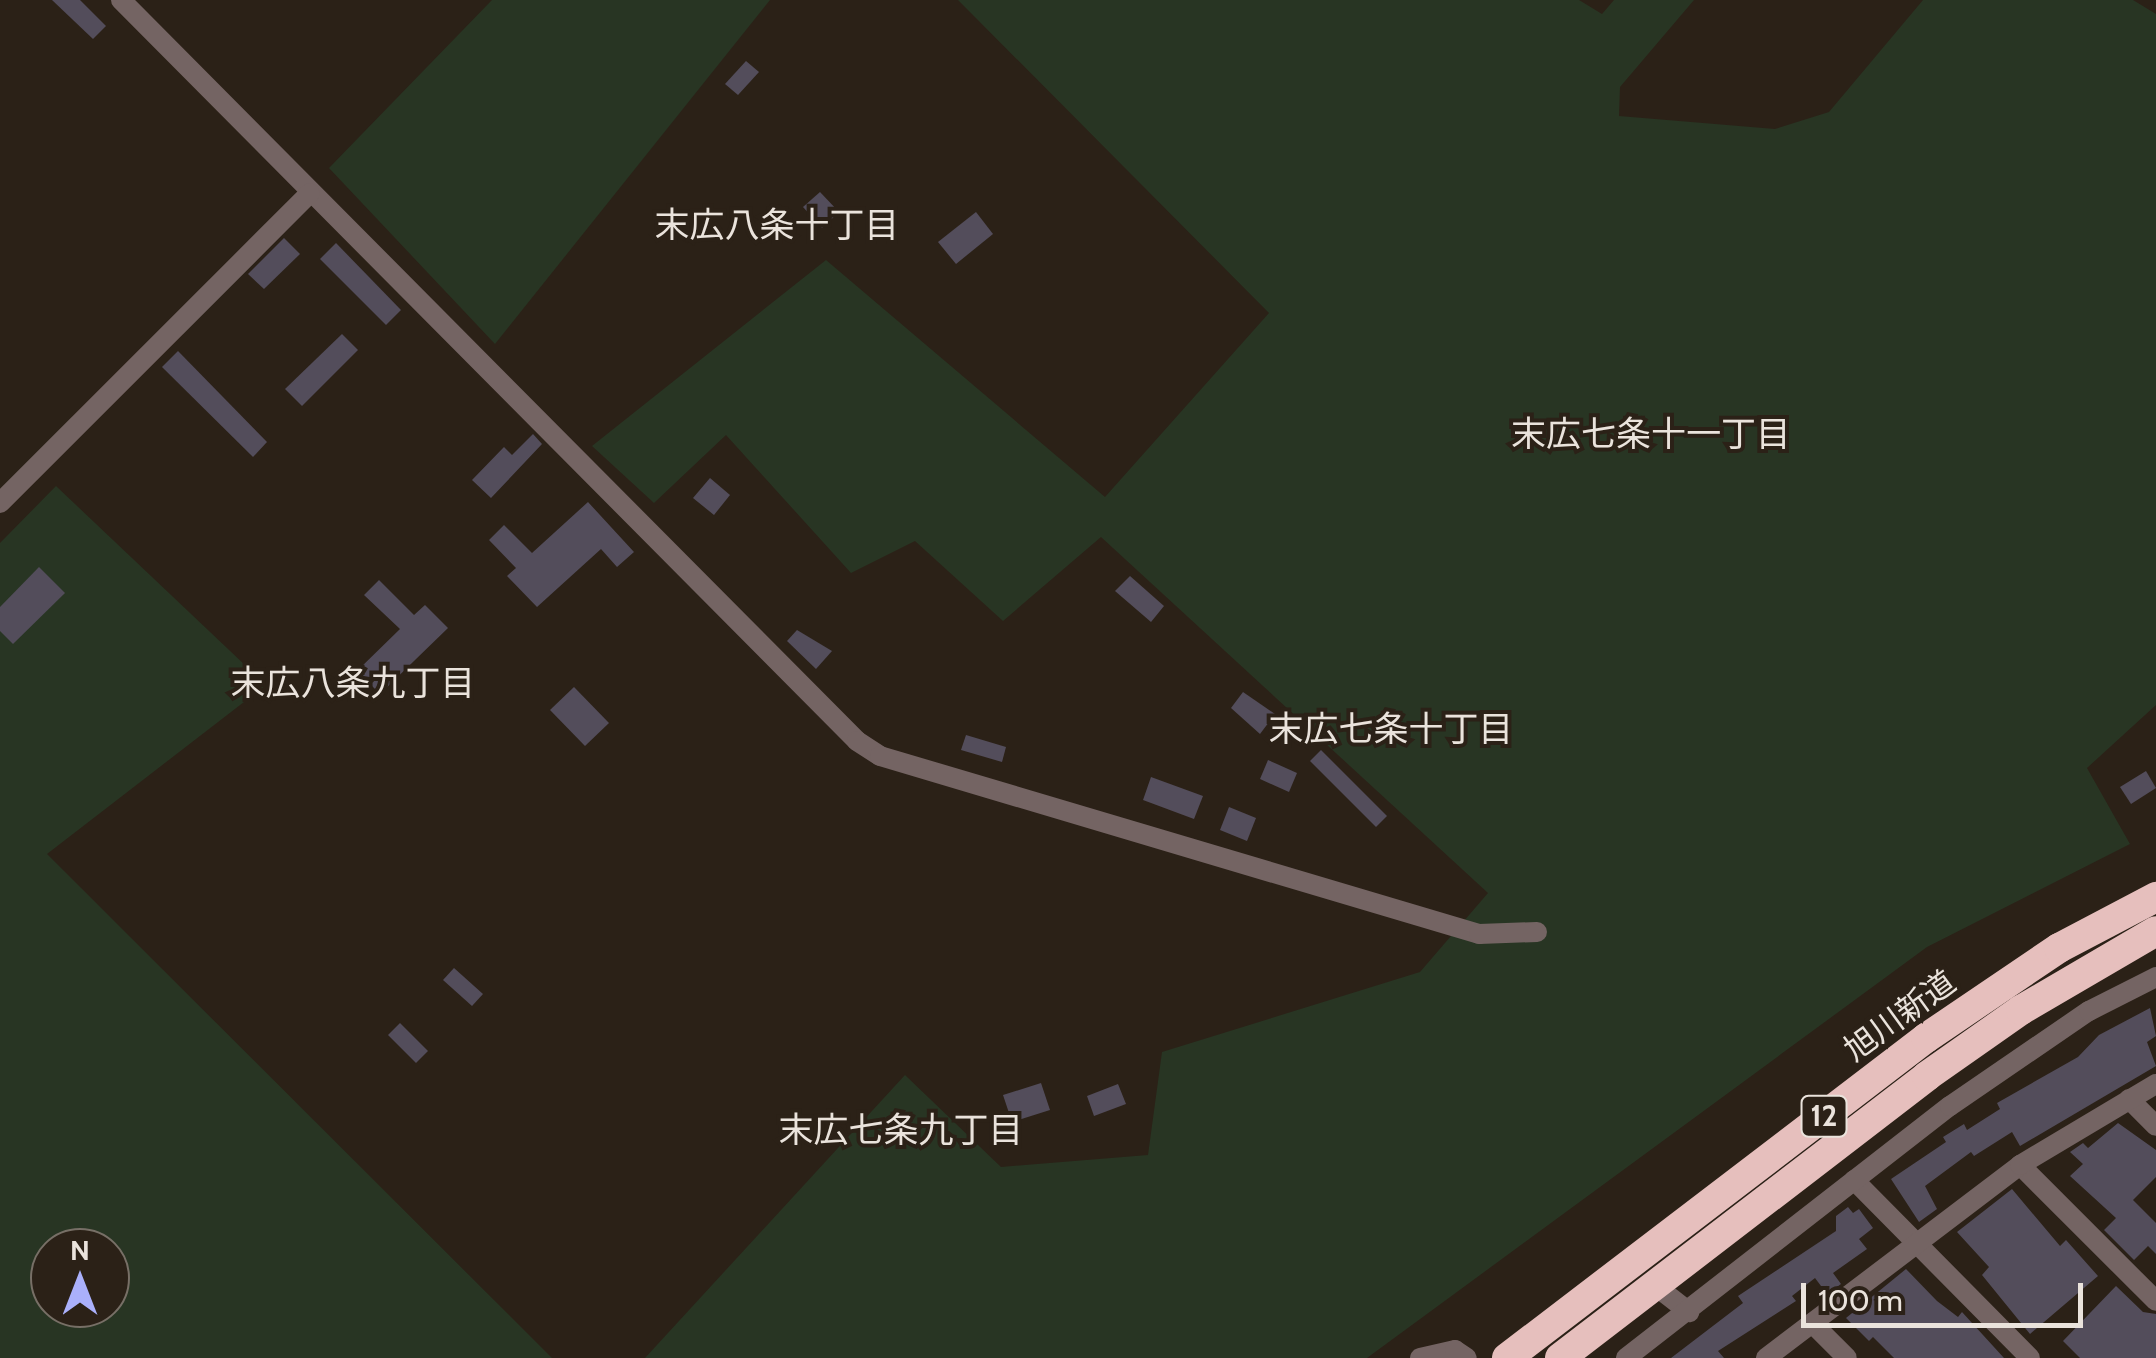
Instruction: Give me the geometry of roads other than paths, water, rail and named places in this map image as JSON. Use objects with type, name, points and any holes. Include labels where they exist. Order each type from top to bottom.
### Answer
[{"type":"highway","name":"旭川新道","points":[[1508,1358],[1970,1007],[2059,948],[2156,897]]},
{"type":"highway","name":"旭川新道","points":[[1560,1358],[1927,1076],[2022,1010],[2156,932]]},
{"type":"street","points":[[121,0],[857,741],[880,756],[1479,934],[1537,932]]},
{"type":"street","points":[[0,502],[310,193]]},
{"type":"street","points":[[1626,1358],[1950,1106],[2089,1011],[2156,977]]},
{"type":"street","points":[[1927,1076],[1950,1106]]},
{"type":"street","points":[[1766,1358],[2020,1165],[2156,1084]]},
{"type":"street","points":[[2129,1099],[2156,1126]]},
{"type":"street","points":[[2020,1165],[2156,1301]]},
{"type":"street","points":[[1854,1180],[2030,1358]]},
{"type":"street","points":[[1657,1287],[1689,1312]]},
{"type":"street","points":[[1812,1322],[1847,1358]]},
{"type":"street","points":[[1420,1358],[1456,1350],[1467,1358]]},
{"type":"district","name":"末広八条十丁目","points":[[777,225]]},
{"type":"district","name":"末広七条十一丁目","points":[[1651,434]]},
{"type":"district","name":"末広八条九丁目","points":[[353,683]]},
{"type":"district","name":"末広七条十丁目","points":[[1391,729]]},
{"type":"district","name":"末広七条九丁目","points":[[901,1130]]}]
